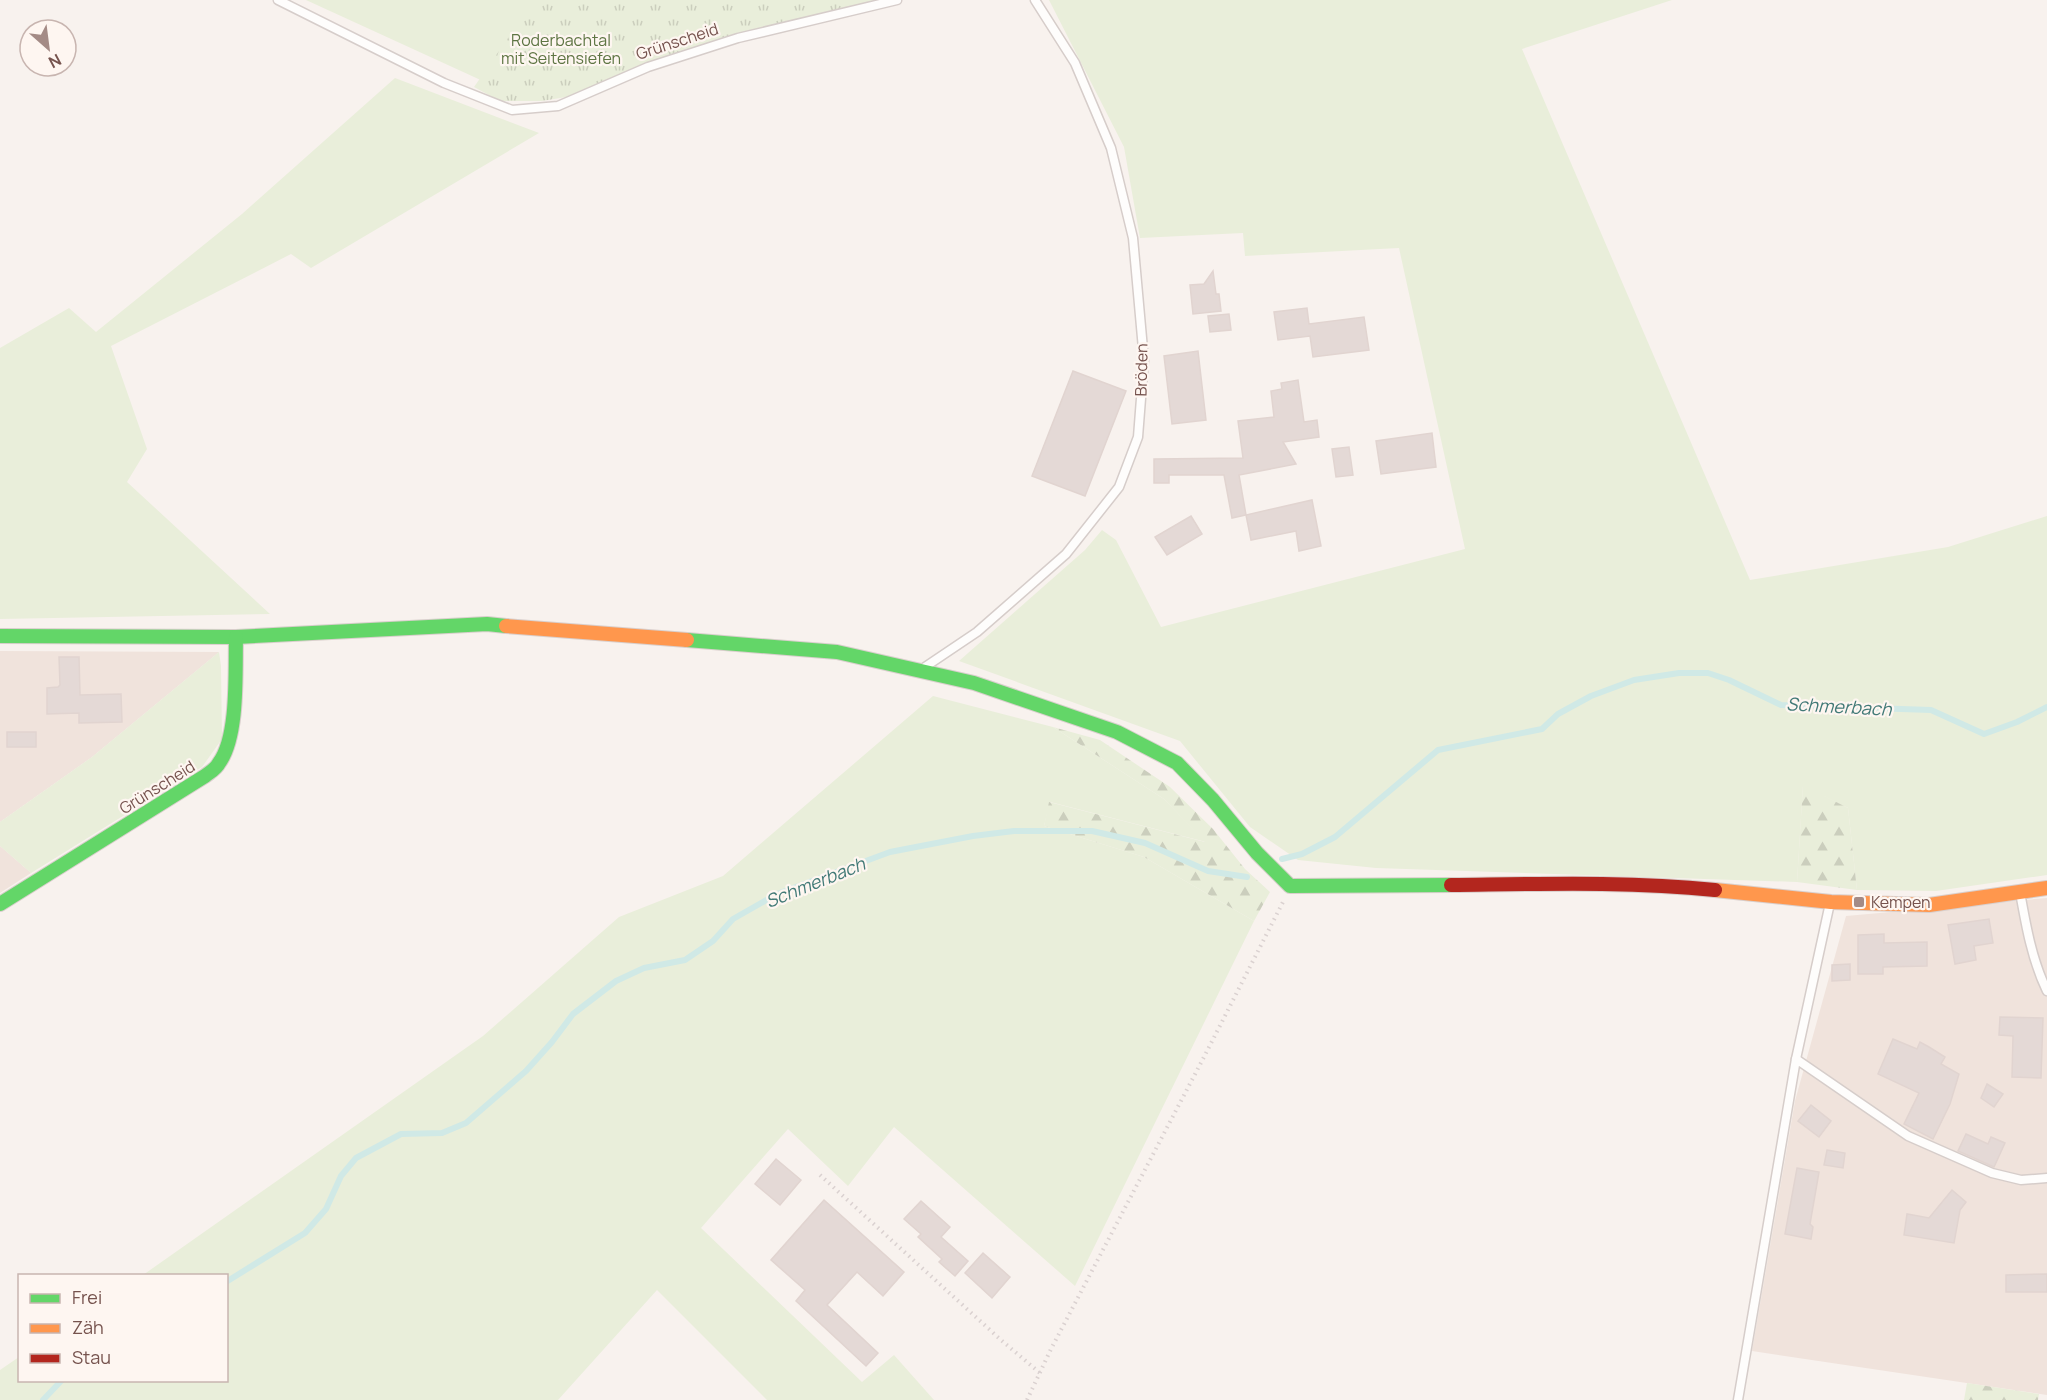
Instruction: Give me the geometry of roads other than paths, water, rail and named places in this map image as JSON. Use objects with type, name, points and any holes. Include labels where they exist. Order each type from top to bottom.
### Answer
[{"type":"street","points":[[0,636],[236,637],[487,624],[837,652],[974,683],[1117,732],[1177,763],[1213,800],[1257,853],[1290,886],[1550,884],[1687,887],[1831,902],[1929,905],[2047,888]]},
{"type":"street","name":"Grünscheid","points":[[0,904],[205,777],[220,763],[228,745],[232,723],[236,637]]},
{"type":"lane","name":"Grünscheid","points":[[278,0],[444,83],[512,110],[558,106],[648,67],[727,42],[897,0]]},
{"type":"lane","name":"Bröden","points":[[920,670],[977,632],[1066,554],[1119,487],[1138,437],[1144,360],[1133,238],[1111,148],[1075,63],[1035,0]]},
{"type":"lane","points":[[2020,892],[2027,932],[2040,976],[2047,991]]},
{"type":"lane","points":[[1738,1400],[1796,1059],[1831,902]]},
{"type":"lane","points":[[1796,1059],[1908,1136],[1992,1173],[2021,1180],[2047,1178]]},
{"type":"waterway","name":"Schmerbach","points":[[1282,859],[1302,854],[1335,837],[1438,750],[1542,729],[1558,714],[1591,696],[1634,680],[1679,673],[1708,673],[1729,680],[1781,705],[1931,710],[1984,734],[2017,722],[2047,707]]},
{"type":"waterway","name":"Schmerbach","points":[[228,1281],[305,1233],[326,1209],[341,1176],[356,1158],[401,1134],[442,1133],[466,1123],[526,1071],[573,1014],[616,981],[644,968],[685,960],[713,941],[733,919],[777,894],[890,852],[973,836],[1014,831],[1092,831],[1145,843],[1208,871],[1247,877]]},
{"type":"waterway","name":"Schmerbach","points":[[43,1400],[60,1382]]},
{"type":"place","name":"Kempen","points":[[1859,902]]},
{"type":"park label","name":"Roderbachtal mit Seitensiefen","points":[[561,49]]}]
